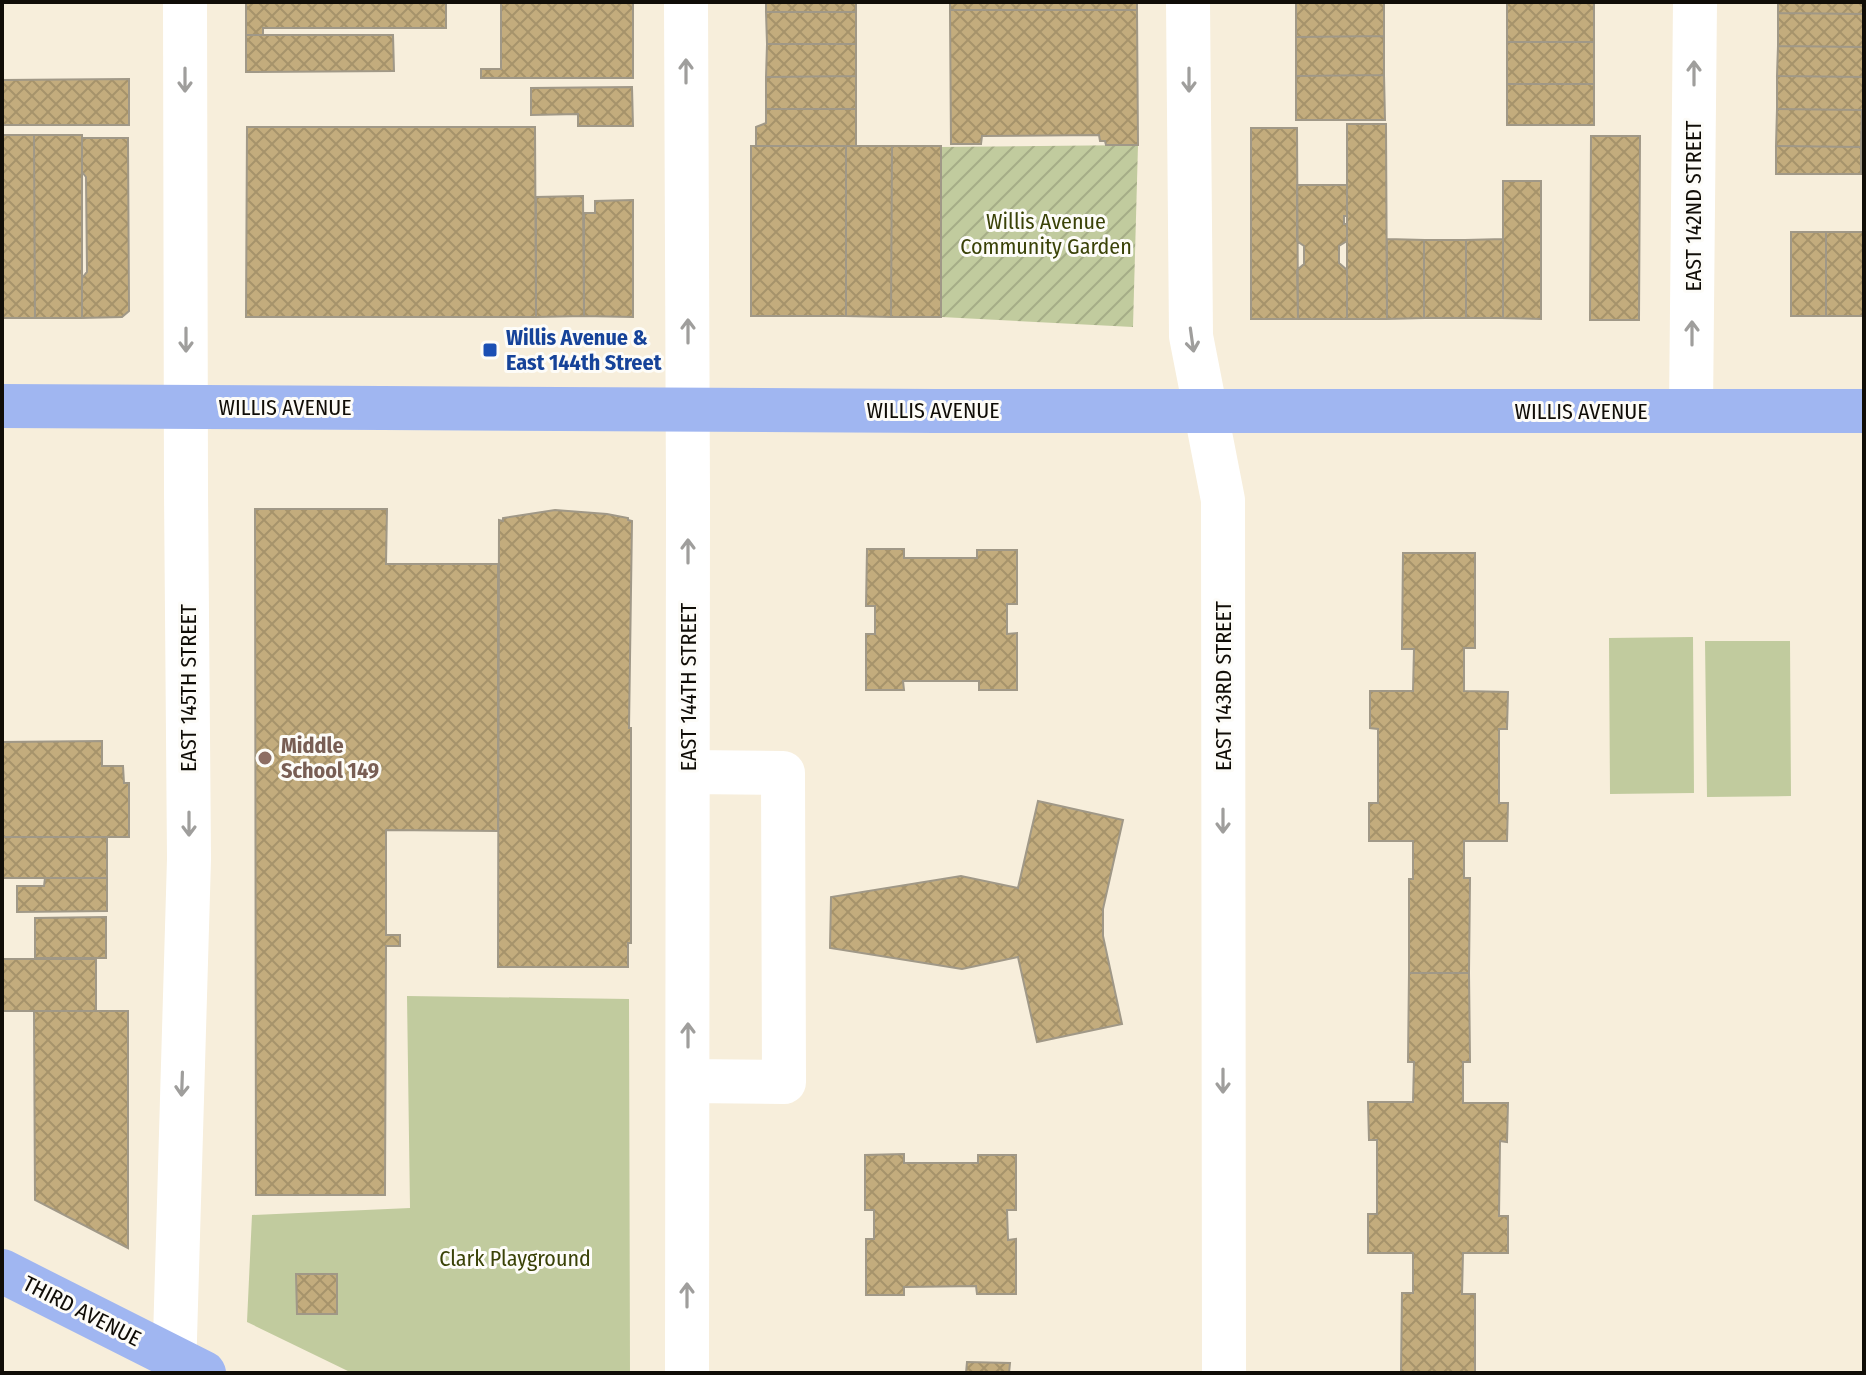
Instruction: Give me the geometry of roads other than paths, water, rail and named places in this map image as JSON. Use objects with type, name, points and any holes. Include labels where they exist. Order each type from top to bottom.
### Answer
[{"type":"main road","name":"WILLIS AVENUE","points":[[2,406],[1864,411]]},
{"type":"main road","name":"THIRD AVENUE","points":[[2,1271],[184,1368]]},
{"type":"street","name":"EAST 145TH STREET","points":[[184,1368],[189,859],[185,2]]},
{"type":"street","name":"EAST 144TH STREET","points":[[686,2],[687,1373]]},
{"type":"street","name":"EAST 143RD STREET","points":[[1188,2],[1191,336],[1223,500],[1224,1373]]},
{"type":"street","name":"EAST 142ND STREET","points":[[1691,411],[1695,2]]},
{"type":"street","points":[[688,772],[783,773],[784,1082],[688,1081]]},
{"type":"place","name":"Willis Avenue & East 144th Street","points":[[490,350]]},
{"type":"place","name":"Middle School 149","points":[[265,758]]},
{"type":"park label","name":"Willis Avenue Community Garden","points":[[1046,234]]},
{"type":"park label","name":"Clark Playground","points":[[515,1258]]}]
